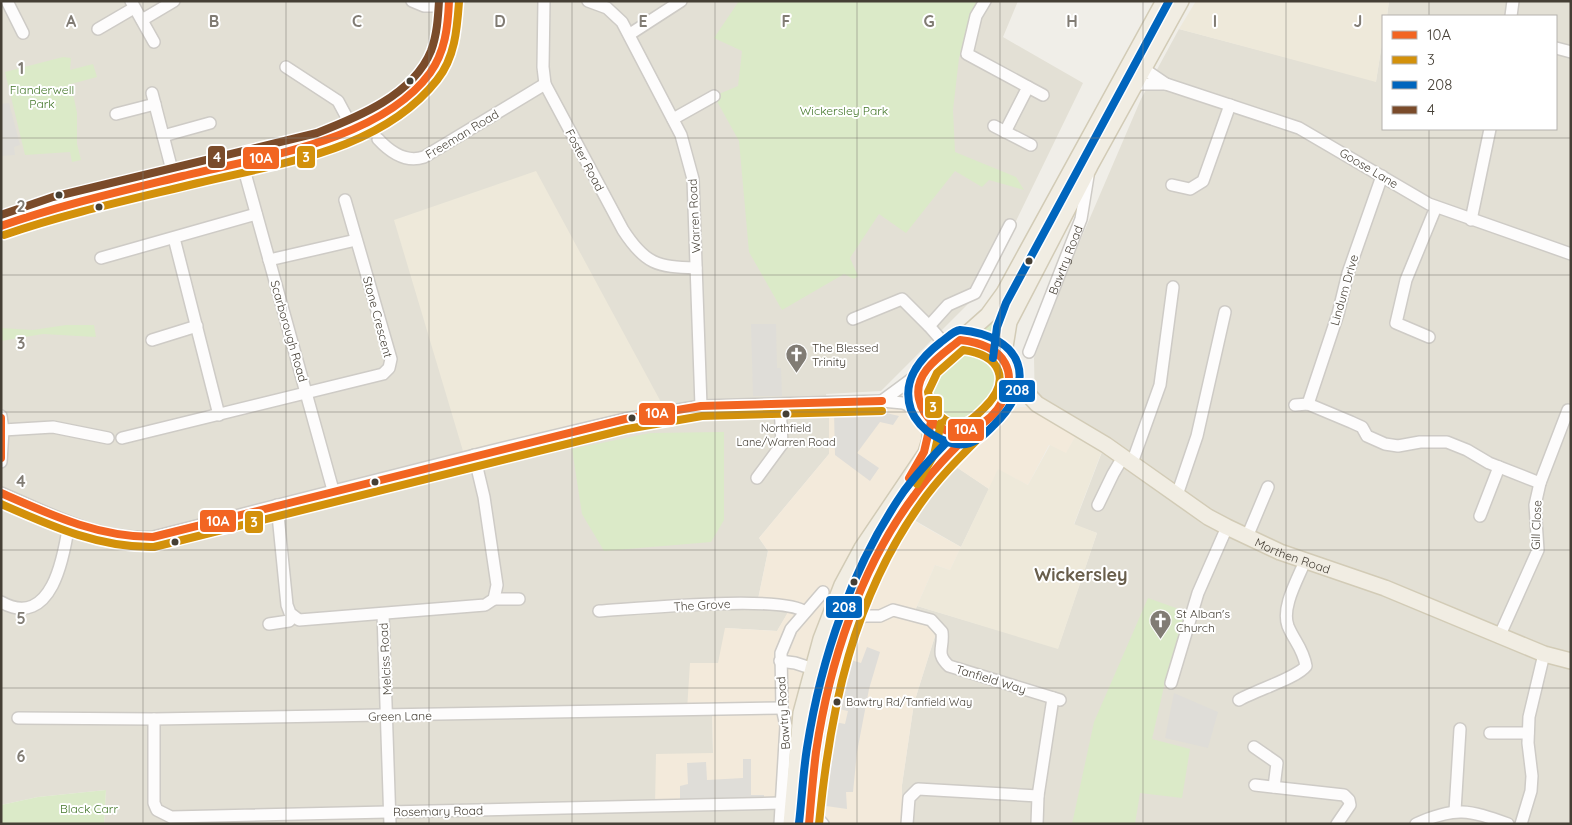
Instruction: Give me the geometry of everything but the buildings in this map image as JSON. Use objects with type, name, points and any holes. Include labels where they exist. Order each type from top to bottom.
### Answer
[{"type":"main road","points":[[972,431],[949,432],[927,416],[918,393],[922,376],[928,367],[988,314],[1001,296],[1164,1]]},
{"type":"main road","name":"Bawtry Road","points":[[1003,358],[1009,322],[1090,166],[1181,1]]},
{"type":"main road","points":[[809,824],[818,740],[846,629],[863,585],[907,506],[936,466],[998,408],[1007,396],[1010,375],[1003,358],[986,346],[954,344]]},
{"type":"main road","name":"Morthen Road","points":[[1010,375],[1037,404],[1128,460],[1208,517],[1227,527],[1305,561],[1385,588],[1499,637],[1544,654],[1571,661]]},
{"type":"main road","points":[[998,408],[1024,403],[1037,404]]},
{"type":"main road","name":"Bawtry Road","points":[[791,824],[801,713],[817,652],[837,597],[854,563],[926,453],[930,440],[927,416]]},
{"type":"street","points":[[7,1],[23,33]]},
{"type":"street","points":[[142,20],[174,1]]},
{"type":"street","points":[[1,226],[55,207],[320,143],[353,128],[399,103],[418,86],[434,66],[444,43],[449,4],[424,6],[412,1]]},
{"type":"street","name":"Foster Road","points":[[544,1],[543,67],[545,84],[623,230],[636,250],[647,258],[665,266],[696,268]]},
{"type":"street","name":"Warren Road","points":[[588,1],[614,13],[622,22],[630,34],[686,147],[693,179],[701,406]]},
{"type":"street","points":[[630,34],[681,1]]},
{"type":"street","points":[[985,1],[976,16],[967,54],[1043,95]]},
{"type":"street","points":[[1511,15],[1513,1]]},
{"type":"street","points":[[98,29],[132,5],[154,42]]},
{"type":"street","points":[[1557,48],[1571,52]]},
{"type":"street","points":[[286,67],[338,101],[353,128]]},
{"type":"street","points":[[1119,84],[1131,70],[1139,67],[1144,69]]},
{"type":"street","name":"Goose Lane","points":[[1144,69],[1166,84],[1299,128],[1436,207],[1571,254]]},
{"type":"street","name":"Freeman Road","points":[[378,139],[386,148],[405,158],[424,158],[545,84]]},
{"type":"street","name":"Goose Lane","points":[[1136,84],[1166,84]]},
{"type":"street","points":[[1005,132],[1028,87]]},
{"type":"street","points":[[673,119],[714,96]]},
{"type":"street","points":[[116,114],[154,99],[174,178]]},
{"type":"street","points":[[1172,185],[1190,188],[1202,181],[1230,105]]},
{"type":"street","points":[[163,136],[210,123]]},
{"type":"street","points":[[994,126],[1031,145]]},
{"type":"street","points":[[1472,220],[1490,130]]},
{"type":"street","name":"Bawtry Road","points":[[1029,352],[1081,219],[1090,166]]},
{"type":"street","name":"Scarborough Road","points":[[245,173],[333,490]]},
{"type":"street","name":"Lindum Drive","points":[[1308,404],[1338,314],[1348,273],[1382,176]]},
{"type":"street","name":"Stone Crescent","points":[[122,438],[377,377],[389,368],[391,359],[345,200]]},
{"type":"street","points":[[1430,337],[1396,323],[1406,280],[1436,207]]},
{"type":"street","points":[[101,258],[256,214]]},
{"type":"street","points":[[929,326],[948,306],[975,293],[1010,225]]},
{"type":"street","points":[[174,238],[219,415]]},
{"type":"street","points":[[270,260],[356,240]]},
{"type":"street","points":[[1050,241],[1068,249]]},
{"type":"street","points":[[1098,505],[1113,474],[1128,460],[1160,385],[1174,287]]},
{"type":"street","points":[[853,320],[902,299],[929,326],[954,344]]},
{"type":"street","points":[[1177,495],[1197,436],[1225,312]]},
{"type":"street","points":[[152,340],[196,326]]},
{"type":"street","points":[[882,401],[928,367]]},
{"type":"street","points":[[1,493],[69,522],[113,536],[130,538],[154,537],[598,424],[701,406],[882,401],[904,403],[927,416]]},
{"type":"street","points":[[757,478],[782,444],[780,404]]},
{"type":"street","points":[[1295,404],[1308,404],[1362,427],[1367,436],[1375,441],[1398,446],[1420,442],[1447,442],[1499,467],[1540,483]]},
{"type":"street","name":"Gill Close","points":[[1499,637],[1538,550],[1535,505],[1540,483],[1568,410]]},
{"type":"street","points":[[1,416],[3,430],[1,462]]},
{"type":"street","points":[[3,430],[53,427],[108,438]]},
{"type":"street","points":[[474,455],[484,497],[496,585],[494,599]]},
{"type":"street","points":[[1480,516],[1499,467]]},
{"type":"street","points":[[1247,537],[1268,487]]},
{"type":"street","points":[[278,505],[287,605],[293,617],[305,621],[485,605],[494,599],[519,599]]},
{"type":"street","points":[[1,602],[22,609],[31,606],[51,590],[61,567],[69,522]]},
{"type":"street","points":[[1172,683],[1198,593],[1227,527]]},
{"type":"street","points":[[1239,700],[1262,687],[1295,675],[1306,666],[1302,648],[1291,631],[1286,618],[1305,561]]},
{"type":"street","points":[[863,585],[864,604],[870,615]]},
{"type":"street","name":"Bawtry Road","points":[[780,824],[786,733],[782,708],[780,662],[784,642],[791,629],[823,592]]},
{"type":"street","name":"The Grove","points":[[599,611],[734,603],[794,606],[804,612]]},
{"type":"street","name":"Tanfield Way","points":[[846,629],[854,620],[870,615],[880,616],[893,610],[930,620],[942,632],[941,658],[949,666],[1057,699],[1038,796]]},
{"type":"street","name":"Melciss Road","points":[[383,614],[389,818]]},
{"type":"street","points":[[269,624],[289,621],[293,617]]},
{"type":"street","points":[[812,670],[820,671],[827,667],[846,629]]},
{"type":"street","name":"Bawtry Road","points":[[795,663],[807,659],[817,652]]},
{"type":"street","points":[[1521,824],[1531,792],[1529,717],[1544,654]]},
{"type":"street","name":"Bawtry Road","points":[[780,662],[795,663],[812,670]]},
{"type":"street","name":"Green Lane","points":[[18,718],[154,719],[387,716],[782,708]]},
{"type":"street","name":"Rosemary Road","points":[[154,719],[153,796],[157,810],[171,817],[389,818],[781,804]]},
{"type":"street","points":[[1455,810],[1460,729]]},
{"type":"street","points":[[1490,732],[1528,733]]},
{"type":"street","points":[[1254,747],[1277,763],[1274,787]]},
{"type":"street","points":[[1255,785],[1347,796],[1350,806],[1337,824]]},
{"type":"street","points":[[907,824],[909,798],[913,792],[922,788],[1038,796],[1037,824]]},
{"type":"street","points":[[811,800],[816,816],[824,824]]},
{"type":"street","points":[[1416,824],[1455,810],[1481,814],[1508,824]]},
{"type":"shaded area","points":[[1,1],[1018,1],[1003,37],[1083,83],[983,289],[881,391],[826,394],[829,418],[829,454],[759,538],[768,551],[757,604],[792,606],[777,631],[726,628],[712,709],[713,753],[781,803],[778,824],[104,824],[106,790],[38,797],[1,805]]},
{"type":"shaded area","points":[[1196,1],[1389,1],[1387,15],[1382,15],[1382,43],[1376,82],[1179,29]]},
{"type":"shaded area","points":[[1389,1],[1571,1],[1571,824],[900,824],[902,820],[902,785],[914,703],[935,636],[913,615],[917,606],[1058,648],[1097,533],[1074,525],[1102,452],[1035,407],[1034,358],[1071,262],[1141,99],[1179,29],[1376,81],[1382,43],[1382,130],[1557,130],[1557,15],[1387,15]]},
{"type":"shaded area","points":[[9,103],[20,145],[14,147],[15,155],[1,156],[1,104]]},
{"type":"shaded area","points":[[536,171],[662,404],[463,451],[394,220]]},
{"type":"shaded area","points":[[751,324],[776,324],[777,368],[781,368],[782,396],[753,396]]},
{"type":"shaded area","points":[[890,405],[910,411],[938,434],[1020,407],[1035,407],[1076,435],[1066,454],[1049,445],[1028,485],[998,470],[989,489],[947,461],[907,517],[961,547],[950,570],[935,565],[913,615],[928,622],[935,636],[914,703],[902,785],[902,820],[900,824],[778,824],[781,804],[655,806],[656,754],[713,753],[712,709],[687,710],[690,663],[718,663],[725,628],[777,631],[791,607],[757,604],[768,551],[759,538],[829,454],[829,408]]},
{"type":"shaded area","points":[[873,410],[874,414],[886,413],[899,416],[893,425],[880,422],[857,453],[879,468],[870,481],[835,455],[834,412]]},
{"type":"shaded area","points":[[1076,435],[1102,451],[1074,524],[1097,533],[1058,649],[917,606],[935,565],[950,570],[998,469],[1028,485],[1050,445],[1066,453]]},
{"type":"shaded area","points":[[948,461],[989,489],[961,547],[907,516]]},
{"type":"shaded area","points":[[867,647],[880,652],[869,689],[857,752],[853,792],[846,792],[847,809],[826,806],[835,722],[845,724],[848,711],[839,709],[851,660],[861,663]]},
{"type":"shaded area","points":[[1174,693],[1218,712],[1208,748],[1165,738]]},
{"type":"shaded area","points":[[743,759],[751,759],[751,795],[764,795],[764,798],[680,800],[680,786],[688,784],[687,763],[706,762],[707,780],[743,778]]},
{"type":"green space","name":"Wickersley Park","points":[[739,1],[977,1],[959,58],[953,110],[955,152],[1016,177],[1024,190],[989,180],[982,187],[955,171],[906,233],[879,214],[850,258],[858,276],[854,279],[844,274],[782,310],[749,252],[739,141],[714,96],[738,86],[742,51],[714,38]]},
{"type":"green space","name":"Flanderwell Park","points":[[63,57],[71,58],[70,70],[93,64],[97,77],[71,84],[77,113],[77,144],[81,160],[72,162],[70,152],[25,155],[5,72]]},
{"type":"green space","points":[[1007,297],[1014,301],[999,343],[976,336],[975,334]]},
{"type":"green space","points":[[66,325],[94,325],[96,337],[43,334],[1,341],[1,328],[33,330]]},
{"type":"green space","points":[[974,348],[993,357],[1002,370],[1002,385],[995,400],[984,413],[969,422],[954,424],[939,418],[929,408],[925,397],[926,385],[931,375],[950,357]]},
{"type":"green space","points":[[724,432],[724,520],[711,542],[604,551],[582,514],[572,449],[650,433]]},
{"type":"green space","points":[[937,434],[954,439],[932,464],[926,460]]},
{"type":"green space","points":[[915,476],[920,479],[853,585],[826,657],[821,663],[836,613],[847,589],[859,566]]},
{"type":"green space","points":[[1148,598],[1187,612],[1165,682],[1152,739],[1190,749],[1182,798],[1140,793],[1135,824],[1072,824],[1094,722]]},
{"type":"green space","points":[[826,671],[814,717],[803,824],[795,824],[800,762],[815,675]]},
{"type":"green space","name":"Black Carr","points":[[106,790],[104,824],[1,824],[1,805],[38,797]]},
{"type":"transit line","name":"4","points":[[1,215],[53,197],[317,133],[350,120],[398,92],[423,66],[435,39],[439,1]]},
{"type":"transit line","name":"10A","points":[[1,226],[46,211],[317,143],[381,115],[408,96],[435,65],[445,39],[449,1]]},
{"type":"transit line","name":"208","points":[[993,358],[997,327],[1006,303],[1169,1]]},
{"type":"transit line","name":"3","points":[[4,235],[101,207],[295,160],[327,151],[358,139],[388,123],[414,104],[437,80],[448,62],[454,43],[459,2]]},
{"type":"transit line","name":"208","points":[[960,330],[981,334],[998,341],[1010,351],[1018,363],[1020,377],[1017,392],[1008,409],[994,425],[985,434],[970,443],[953,444],[923,428],[911,410],[908,390],[910,380],[919,363],[950,335],[960,330]]},
{"type":"transit line","name":"10A","points":[[960,340],[990,348],[1005,363],[1009,381],[1003,400],[990,417],[973,428],[954,432],[935,424],[927,416],[920,403],[918,389],[920,380],[930,365],[960,340]]},
{"type":"transit line","name":"3","points":[[963,350],[986,357],[994,363],[1000,379],[993,398],[975,417],[962,424],[954,424],[942,417],[932,406],[928,392],[937,373],[963,350]]},
{"type":"transit line","name":"10A","points":[[1,493],[57,517],[94,529],[133,536],[153,537],[625,419],[701,406],[882,401]]},
{"type":"transit line","name":"3","points":[[1,504],[57,528],[95,540],[114,544],[154,547],[627,429],[702,416],[882,411]]},
{"type":"transit line","name":"10A","points":[[1,418],[1,458]]},
{"type":"transit line","name":"10A","points":[[909,478],[924,452],[931,422]]},
{"type":"transit line","name":"3","points":[[917,484],[934,455],[941,423]]},
{"type":"transit line","name":"208","points":[[799,823],[804,767],[813,714],[830,647],[854,582],[885,520],[904,491],[933,456],[965,424]]},
{"type":"transit line","name":"10A","points":[[809,824],[816,752],[829,685],[838,651],[863,585],[895,524],[914,496],[934,470],[972,431]]},
{"type":"transit line","name":"3","points":[[819,824],[830,739],[838,697],[862,616],[878,577],[898,539],[921,503],[941,477],[979,438]]},
{"type":"place","name":"The Blessed Trinity","points":[[796,373]]},
{"type":"place","name":"Northfield Lane/Warren Road","points":[[786,414]]},
{"type":"place","name":"St Alban's Church","points":[[1160,639]]},
{"type":"place","name":"Bawtry Rd/Tanfield Way","points":[[837,702]]},
{"type":"district","name":"Wickersley","points":[[1081,574]]}]
